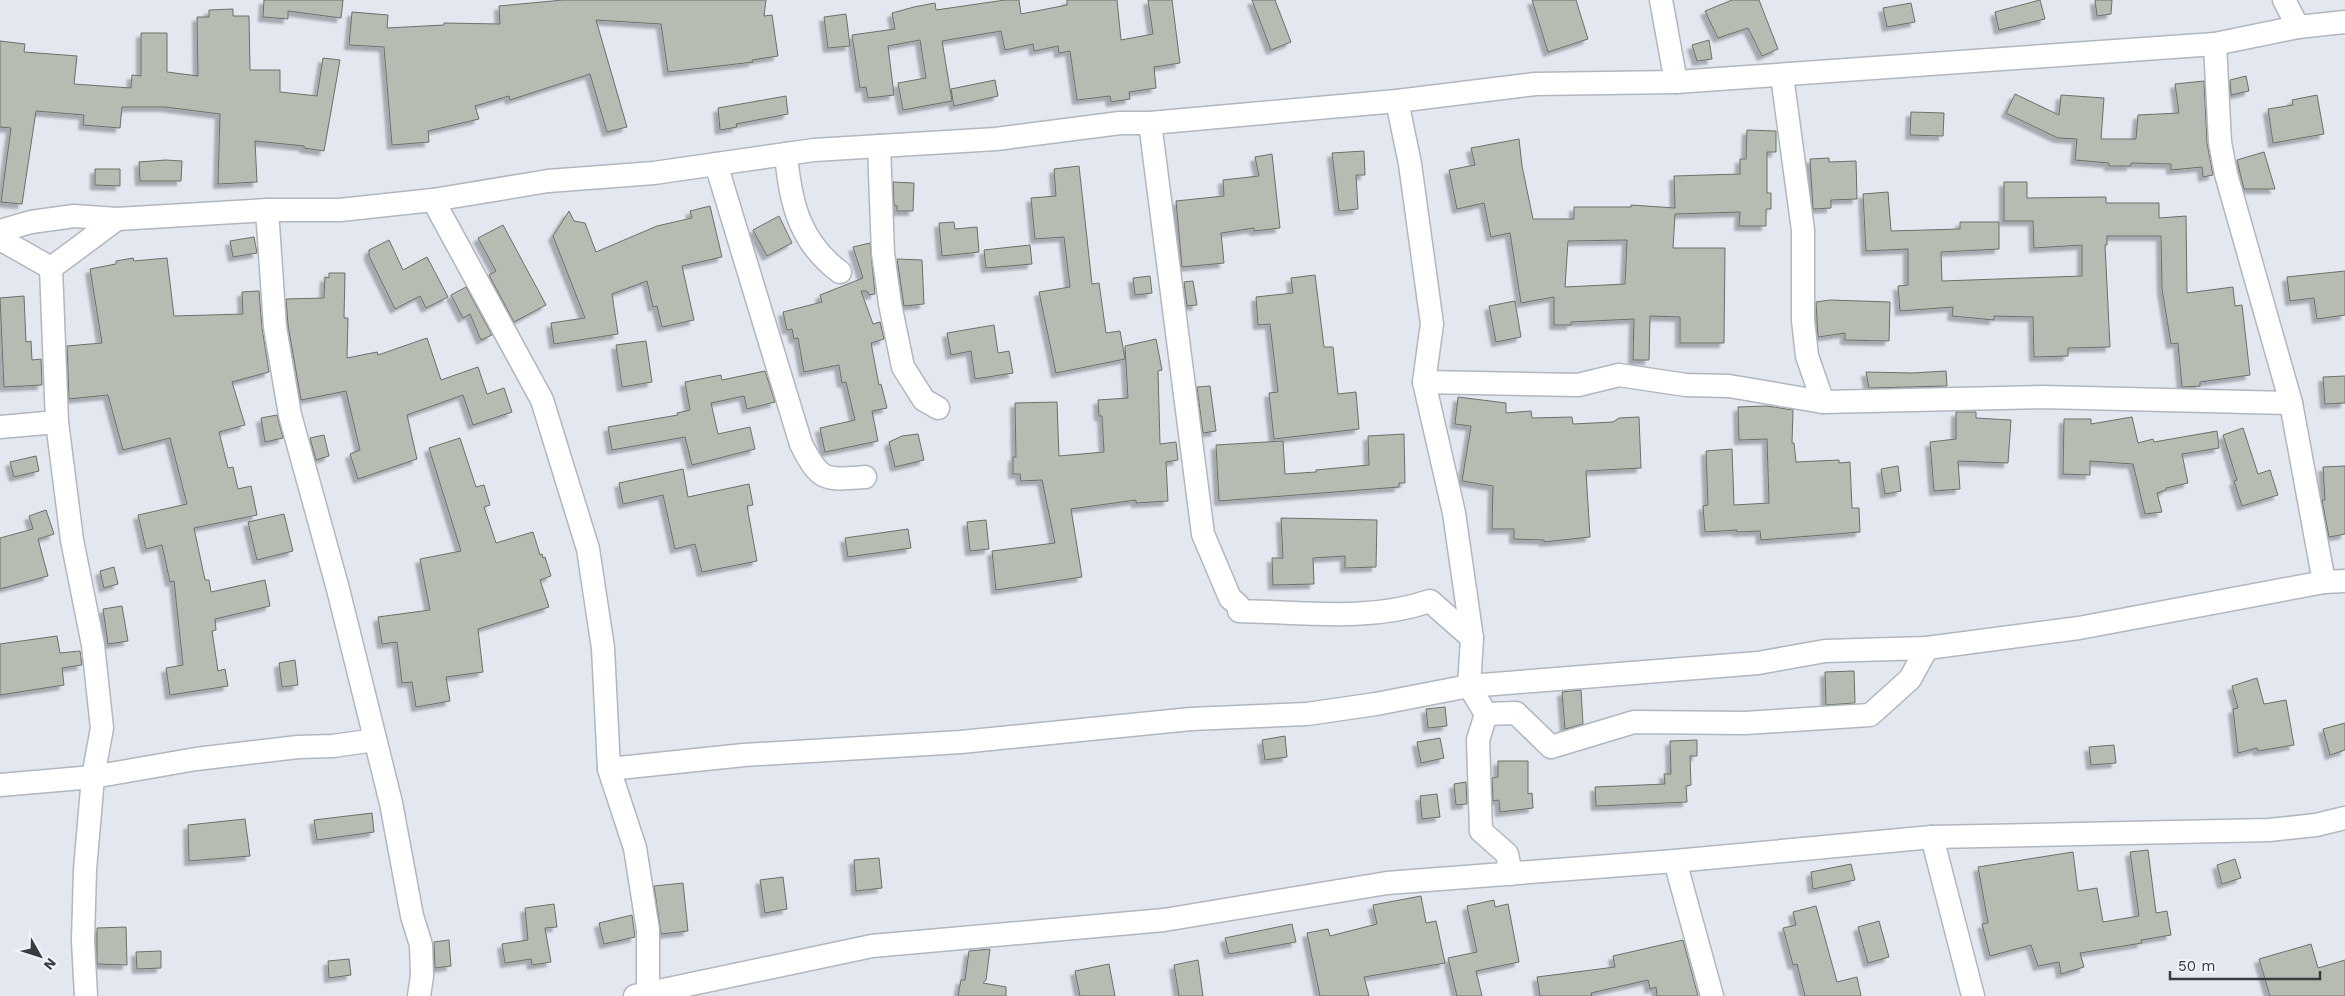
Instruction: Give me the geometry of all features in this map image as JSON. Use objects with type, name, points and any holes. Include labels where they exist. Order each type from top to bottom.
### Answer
[{"type":"street","points":[[1661,0],[1676,82]]},
{"type":"street","points":[[2284,0],[2298,27]]},
{"type":"street","points":[[0,231],[31,222],[74,216],[117,219],[268,210],[340,210],[433,200],[548,181],[654,173],[786,154],[996,138],[1120,123],[1150,123],[1397,101],[1535,84],[1676,82],[1782,76],[2215,44],[2298,27],[2345,22]]},
{"type":"street","points":[[609,769],[744,755],[961,742],[1191,719],[1307,714],[1376,704],[1468,686],[1758,663],[1825,651],[1927,648],[2079,628],[2334,582],[2291,404],[2226,174],[2220,142],[2215,44]]},
{"type":"street","points":[[1782,76],[1803,230],[1803,320],[1806,356],[1823,402]]},
{"type":"street","points":[[1397,101],[1410,164],[1432,324],[1424,382],[1454,513],[1472,638],[1468,686],[1486,714],[1478,740],[1481,831],[1507,854],[1511,874]]},
{"type":"street","points":[[1150,123],[1203,534],[1230,598],[1238,605],[1239,610],[1354,614],[1386,613],[1430,601],[1472,638]]},
{"type":"street","points":[[879,146],[883,253],[890,304],[903,367],[924,400],[938,408]]},
{"type":"street","points":[[786,154],[790,193],[801,223],[826,262],[840,272]]},
{"type":"street","points":[[716,164],[801,444],[812,467],[831,479],[865,477]]},
{"type":"street","points":[[433,200],[542,400],[588,549],[603,648],[609,769],[635,848],[648,930],[641,995],[872,946],[1164,920],[1387,883],[1675,861],[1932,837],[2269,830],[2316,825],[2345,818]]},
{"type":"street","points":[[268,210],[275,327],[290,415],[338,589],[392,803],[412,916],[421,945],[422,976],[420,996]]},
{"type":"street","points":[[51,268],[117,219]]},
{"type":"street","points":[[0,239],[51,268]]},
{"type":"street","points":[[51,268],[57,422],[72,540],[93,645],[102,728],[93,777],[85,870],[83,941],[86,996]]},
{"type":"street","points":[[1424,382],[1578,385],[1619,375],[1686,385],[1729,386],[1823,402],[2043,398],[2291,404]]},
{"type":"street","points":[[0,427],[57,422]]},
{"type":"street","points":[[1486,714],[1516,713],[1551,747],[1634,722],[1746,723],[1870,715],[1910,680],[1927,648]]},
{"type":"street","points":[[0,785],[93,777],[196,759],[375,740]]},
{"type":"street","points":[[1932,837],[1973,996]]},
{"type":"street","points":[[1675,861],[1712,996]]},
{"type":"building","points":[[264,0],[343,0],[341,18],[288,11],[288,19],[263,17]]},
{"type":"building","points":[[563,0],[766,0],[764,16],[772,15],[778,56],[752,60],[753,62],[668,72],[661,24],[596,20],[627,127],[607,132],[590,74],[510,100],[509,96],[475,106],[479,119],[428,131],[429,142],[392,145],[384,47],[349,45],[352,12],[388,15],[387,28],[444,25],[444,23],[500,24],[499,6]]},
{"type":"building","points":[[1005,0],[1019,0],[1021,14],[1067,5],[1067,0],[1117,0],[1121,40],[1153,34],[1148,0],[1172,0],[1180,63],[1154,67],[1156,88],[1129,92],[1130,99],[1111,102],[1110,96],[1077,100],[1070,51],[1059,53],[1058,46],[1034,51],[1033,44],[1005,50],[1001,31],[942,41],[952,101],[903,110],[898,83],[926,78],[920,40],[888,46],[894,95],[868,98],[866,87],[860,88],[852,35],[895,29],[892,13],[914,7],[935,3],[936,10]]},
{"type":"building","points":[[1252,0],[1275,0],[1291,42],[1271,50]]},
{"type":"building","points":[[1532,0],[1576,0],[1588,39],[1548,52]]},
{"type":"building","points":[[1732,0],[1759,0],[1778,49],[1762,56],[1748,28],[1718,38],[1705,11]]},
{"type":"building","points":[[2040,0],[2045,19],[1999,30],[1995,12]]},
{"type":"building","points":[[2095,0],[2112,0],[2111,14],[2097,16]]},
{"type":"building","points":[[1911,3],[1915,22],[1887,27],[1883,8]]},
{"type":"building","points":[[233,9],[233,16],[249,16],[250,70],[280,70],[280,92],[317,96],[323,58],[340,60],[324,151],[304,148],[304,146],[255,141],[257,182],[218,184],[220,114],[165,107],[122,107],[120,128],[83,125],[84,115],[36,111],[22,204],[1,202],[11,128],[0,127],[0,41],[25,44],[24,52],[77,56],[74,84],[131,88],[132,75],[141,76],[141,33],[167,33],[167,72],[198,76],[197,17],[209,17],[209,10]]},
{"type":"building","points":[[846,14],[850,46],[828,48],[824,17]]},
{"type":"building","points":[[1709,40],[1712,59],[1697,61],[1692,45]]},
{"type":"building","points":[[2246,76],[2249,91],[2231,95],[2230,80]]},
{"type":"building","points":[[995,80],[998,96],[954,106],[951,89]]},
{"type":"building","points":[[2204,81],[2207,143],[2213,175],[2203,177],[2202,167],[2171,170],[2171,164],[2131,163],[2131,166],[2109,166],[2109,163],[2075,160],[2077,139],[2058,138],[2006,113],[2015,94],[2059,115],[2061,95],[2104,98],[2101,139],[2136,139],[2138,115],[2179,113],[2175,84]]},
{"type":"building","points":[[2317,95],[2324,134],[2273,143],[2268,109],[2293,105],[2292,100]]},
{"type":"building","points":[[786,96],[788,114],[736,124],[737,127],[720,130],[718,108]]},
{"type":"building","points":[[1911,112],[1944,113],[1943,136],[1910,135]]},
{"type":"building","points":[[1747,130],[1776,131],[1776,152],[1767,152],[1767,193],[1771,193],[1771,209],[1766,209],[1766,226],[1739,226],[1740,212],[1675,214],[1673,248],[1725,248],[1724,343],[1680,343],[1680,317],[1650,316],[1649,360],[1633,360],[1634,319],[1571,322],[1571,325],[1554,325],[1554,297],[1521,303],[1510,233],[1491,237],[1484,203],[1457,209],[1449,170],[1475,165],[1471,148],[1519,139],[1522,166],[1533,219],[1574,219],[1574,207],[1631,207],[1631,205],[1675,208],[1674,176],[1740,174],[1740,159],[1746,159]],"holes":[[[1627,240],[1625,284],[1565,287],[1568,241]]]},
{"type":"building","points":[[1364,151],[1365,175],[1356,175],[1358,209],[1339,211],[1332,153]]},
{"type":"building","points":[[2264,152],[2275,189],[2244,189],[2237,160]]},
{"type":"building","points":[[1272,154],[1280,228],[1254,231],[1254,228],[1221,233],[1224,263],[1182,267],[1176,201],[1224,196],[1223,180],[1259,176],[1255,157]]},
{"type":"building","points":[[1829,158],[1829,162],[1856,161],[1857,199],[1831,200],[1831,208],[1813,209],[1810,159]]},
{"type":"building","points":[[182,161],[181,181],[140,181],[139,162]]},
{"type":"building","points":[[1079,166],[1092,284],[1099,283],[1106,333],[1120,331],[1125,359],[1056,373],[1039,292],[1070,287],[1064,237],[1035,239],[1031,198],[1056,196],[1054,169]]},
{"type":"building","points":[[95,169],[120,169],[120,186],[95,185]]},
{"type":"building","points":[[893,182],[914,183],[913,211],[897,211],[897,206],[894,205]]},
{"type":"building","points":[[2004,182],[2027,182],[2027,198],[2106,197],[2106,203],[2159,203],[2159,218],[2186,216],[2187,293],[2233,287],[2235,306],[2242,305],[2250,375],[2200,382],[2200,386],[2182,387],[2178,343],[2171,344],[2162,289],[2161,236],[2107,236],[2107,245],[2105,245],[2110,347],[2068,348],[2068,356],[2034,357],[2033,317],[1994,316],[1994,320],[1952,316],[1953,307],[1900,311],[1898,286],[1908,285],[1908,249],[1866,251],[1863,194],[1888,192],[1891,231],[1960,229],[1960,222],[1999,222],[1999,249],[1941,252],[1942,281],[2082,276],[2082,245],[2034,248],[2033,221],[2004,221]]},
{"type":"building","points":[[710,206],[722,257],[682,266],[694,320],[662,327],[657,306],[653,307],[647,281],[612,294],[618,334],[554,344],[551,323],[585,318],[553,236],[569,211],[574,221],[585,223],[596,252],[657,226],[692,218],[690,211]]},
{"type":"building","points":[[779,216],[792,243],[767,256],[753,230]]},
{"type":"building","points":[[954,222],[955,229],[977,227],[979,252],[942,256],[939,223]]},
{"type":"building","points":[[503,225],[546,305],[514,322],[489,275],[496,271],[478,238]]},
{"type":"building","points":[[254,237],[257,253],[233,257],[230,241]]},
{"type":"building","points":[[389,240],[403,270],[427,257],[448,297],[426,308],[420,296],[395,309],[369,256],[369,250]]},
{"type":"building","points":[[870,243],[875,294],[869,295],[867,291],[861,291],[873,324],[880,322],[884,339],[871,343],[879,385],[881,384],[887,408],[872,411],[878,441],[825,452],[820,428],[855,420],[846,382],[842,383],[839,365],[804,372],[798,338],[794,339],[792,329],[787,330],[783,312],[822,302],[820,295],[863,278],[853,247]]},
{"type":"building","points":[[1030,245],[1032,264],[986,268],[984,250]]},
{"type":"building","points":[[133,258],[134,261],[167,258],[174,316],[243,314],[242,292],[259,291],[262,328],[269,372],[232,382],[245,425],[219,432],[228,468],[233,467],[238,489],[251,486],[257,515],[194,528],[205,580],[209,580],[211,592],[265,580],[270,606],[215,619],[216,630],[212,631],[218,671],[225,669],[228,686],[170,695],[166,668],[183,665],[174,581],[170,582],[162,545],[146,549],[138,515],[187,504],[170,438],[123,450],[108,395],[69,399],[67,346],[102,343],[90,269],[116,264],[116,261]]},
{"type":"building","points":[[897,259],[922,260],[924,304],[904,306]]},
{"type":"building","points":[[2345,271],[2345,315],[2317,319],[2314,298],[2290,301],[2287,277]]},
{"type":"building","points":[[329,273],[345,273],[344,318],[348,318],[347,358],[377,352],[378,355],[427,338],[441,380],[478,367],[487,394],[504,388],[512,412],[473,425],[463,395],[407,415],[417,459],[358,479],[350,454],[360,450],[346,391],[301,400],[288,325],[286,299],[324,298],[325,277],[329,278]]},
{"type":"building","points":[[1315,275],[1324,347],[1333,347],[1338,394],[1356,392],[1359,429],[1274,439],[1269,393],[1278,392],[1270,324],[1258,325],[1256,297],[1293,293],[1291,278]]},
{"type":"building","points":[[1150,276],[1152,293],[1135,295],[1133,278]]},
{"type":"building","points":[[1193,281],[1197,305],[1187,306],[1184,282]]},
{"type":"building","points":[[466,287],[492,335],[481,340],[470,314],[463,318],[451,295]]},
{"type":"building","points":[[24,296],[26,342],[31,341],[32,360],[41,359],[42,385],[4,387],[0,298]]},
{"type":"building","points":[[1830,300],[1890,302],[1889,341],[1845,340],[1845,333],[1818,337],[1816,302]]},
{"type":"building","points":[[1515,301],[1521,337],[1496,342],[1489,306]]},
{"type":"building","points":[[994,325],[998,353],[1009,351],[1013,373],[975,379],[971,351],[951,355],[947,333]]},
{"type":"building","points":[[1156,339],[1162,370],[1158,371],[1160,444],[1176,442],[1178,460],[1166,462],[1168,501],[1136,503],[1136,500],[1071,509],[1082,577],[996,590],[992,551],[1055,543],[1042,480],[1021,481],[1020,474],[1013,474],[1013,457],[1016,457],[1015,403],[1057,402],[1059,456],[1104,452],[1102,416],[1099,416],[1098,400],[1128,398],[1125,346]]},
{"type":"building","points":[[646,341],[652,382],[622,387],[616,345]]},
{"type":"building","points":[[765,371],[775,402],[747,409],[744,396],[711,403],[718,434],[750,427],[755,449],[692,465],[685,437],[612,450],[608,427],[678,415],[677,413],[690,410],[685,382],[721,375],[722,380]]},
{"type":"building","points":[[1946,371],[1947,386],[1869,388],[1866,372],[1912,373]]},
{"type":"building","points":[[2345,376],[2345,403],[2325,404],[2323,377]]},
{"type":"building","points":[[1210,386],[1216,431],[1203,433],[1197,387]]},
{"type":"building","points":[[1458,397],[1506,403],[1506,413],[1531,411],[1532,418],[1572,417],[1573,424],[1613,422],[1619,418],[1639,417],[1641,468],[1586,471],[1590,537],[1544,542],[1544,540],[1514,539],[1514,529],[1492,529],[1493,486],[1462,481],[1471,426],[1455,424]]},
{"type":"building","points":[[1767,406],[1793,410],[1792,443],[1794,443],[1796,462],[1839,460],[1839,463],[1850,462],[1852,508],[1859,508],[1860,532],[1761,540],[1760,531],[1705,532],[1703,506],[1708,505],[1706,451],[1732,449],[1734,505],[1769,503],[1767,439],[1739,440],[1738,407]]},
{"type":"building","points":[[1956,412],[1976,412],[1976,418],[2011,420],[2008,463],[1958,461],[1960,489],[1934,491],[1930,442],[1956,439]]},
{"type":"building","points":[[277,415],[283,438],[265,442],[261,418]]},
{"type":"building","points":[[2132,417],[2138,443],[2153,439],[2154,442],[2217,431],[2219,448],[2182,454],[2188,483],[2166,488],[2166,490],[2157,493],[2162,512],[2145,514],[2133,464],[2090,461],[2090,475],[2063,474],[2064,419],[2091,419],[2091,424]]},
{"type":"building","points":[[2243,428],[2258,474],[2270,470],[2278,495],[2242,506],[2234,481],[2237,480],[2223,435]]},
{"type":"building","points":[[918,434],[924,460],[895,467],[889,442],[902,436]]},
{"type":"building","points":[[1404,434],[1405,483],[1399,483],[1399,487],[1219,501],[1216,445],[1283,441],[1285,474],[1369,465],[1368,436]]},
{"type":"building","points":[[324,435],[329,456],[316,460],[310,438]]},
{"type":"building","points":[[460,438],[476,487],[484,485],[490,505],[484,507],[496,543],[533,532],[540,555],[542,554],[543,558],[545,557],[551,576],[540,580],[549,607],[478,629],[483,672],[446,677],[450,701],[416,707],[412,682],[402,683],[397,642],[382,644],[378,617],[430,610],[420,559],[461,551],[429,448]]},
{"type":"building","points":[[36,456],[39,471],[14,477],[10,462]]},
{"type":"building","points":[[1898,466],[1901,491],[1885,494],[1881,469]]},
{"type":"building","points":[[2345,466],[2345,534],[2329,537],[2322,500],[2325,500],[2323,467]]},
{"type":"building","points":[[683,469],[688,497],[749,484],[753,505],[747,506],[757,561],[702,572],[695,544],[675,549],[663,495],[623,504],[619,483]]},
{"type":"building","points":[[46,510],[54,534],[38,539],[48,576],[0,589],[0,538],[33,529],[29,516]]},
{"type":"building","points":[[284,514],[293,551],[257,560],[248,522]]},
{"type":"building","points":[[1281,518],[1377,520],[1376,567],[1345,568],[1345,556],[1313,558],[1314,584],[1273,585],[1272,558],[1283,558]]},
{"type":"building","points":[[986,520],[989,549],[970,551],[967,522]]},
{"type":"building","points":[[908,529],[911,548],[848,557],[845,538]]},
{"type":"building","points":[[114,567],[118,584],[104,588],[100,571]]},
{"type":"building","points":[[122,606],[128,641],[108,644],[103,609]]},
{"type":"building","points":[[57,636],[60,653],[80,651],[82,665],[62,668],[64,685],[0,695],[0,644]]},
{"type":"building","points":[[295,660],[298,685],[282,687],[279,663]]},
{"type":"building","points":[[1854,671],[1855,703],[1826,705],[1825,672]]},
{"type":"building","points":[[2257,678],[2264,704],[2286,700],[2294,745],[2258,751],[2257,748],[2238,753],[2233,709],[2238,708],[2232,686]]},
{"type":"building","points":[[1581,690],[1583,724],[1565,729],[1562,692]]},
{"type":"building","points":[[1445,707],[1447,726],[1428,728],[1426,709]]},
{"type":"building","points":[[2345,723],[2345,750],[2330,755],[2323,729]]},
{"type":"building","points":[[1285,736],[1287,757],[1265,760],[1262,740]]},
{"type":"building","points":[[1440,738],[1444,758],[1421,763],[1417,742]]},
{"type":"building","points":[[1697,740],[1697,756],[1690,756],[1691,785],[1686,786],[1687,802],[1596,806],[1595,787],[1665,784],[1664,774],[1671,774],[1670,741]]},
{"type":"building","points":[[2114,745],[2116,763],[2091,765],[2089,747]]},
{"type":"building","points":[[1498,761],[1528,761],[1528,794],[1532,793],[1533,808],[1500,812],[1499,800],[1493,801],[1492,778],[1498,777]]},
{"type":"building","points":[[1466,782],[1467,804],[1456,805],[1454,784]]},
{"type":"building","points":[[1437,794],[1440,817],[1422,819],[1420,796]]},
{"type":"building","points":[[372,813],[374,832],[317,840],[314,820]]},
{"type":"building","points":[[245,819],[250,856],[189,861],[188,825]]},
{"type":"building","points":[[2148,850],[2156,913],[2167,911],[2171,935],[2141,940],[2142,943],[2080,953],[2084,967],[2061,974],[2059,962],[2038,966],[2031,945],[1990,956],[1982,924],[1988,923],[1978,867],[2073,852],[2078,891],[2097,888],[2103,922],[2139,916],[2130,852]]},
{"type":"building","points":[[879,858],[882,888],[856,891],[854,860]]},
{"type":"building","points":[[2235,859],[2241,878],[2222,884],[2217,865]]},
{"type":"building","points":[[1851,864],[1855,880],[1813,889],[1811,872]]},
{"type":"building","points":[[783,877],[787,909],[765,913],[760,880]]},
{"type":"building","points":[[683,883],[688,931],[661,934],[654,886]]},
{"type":"building","points":[[1421,896],[1426,923],[1436,921],[1445,963],[1364,977],[1369,996],[1320,996],[1307,933],[1328,929],[1330,936],[1377,924],[1373,905]]},
{"type":"building","points":[[1494,900],[1495,907],[1508,904],[1519,962],[1476,971],[1482,996],[1457,996],[1448,958],[1477,952],[1467,906]]},
{"type":"building","points":[[554,904],[557,927],[545,928],[551,962],[532,965],[531,959],[505,963],[502,944],[528,940],[525,908]]},
{"type":"building","points":[[1816,906],[1837,982],[1857,977],[1861,996],[1805,996],[1797,964],[1793,965],[1783,928],[1796,925],[1793,912]]},
{"type":"building","points":[[632,915],[635,937],[604,944],[599,923]]},
{"type":"building","points":[[1879,921],[1889,957],[1868,963],[1858,927]]},
{"type":"building","points":[[1292,924],[1296,942],[1229,954],[1225,938]]},
{"type":"building","points":[[126,927],[127,965],[97,964],[97,928]]},
{"type":"building","points":[[449,940],[451,966],[435,968],[434,942]]},
{"type":"building","points":[[1683,940],[1698,996],[1657,996],[1656,987],[1650,989],[1648,980],[1591,993],[1592,996],[1540,996],[1537,977],[1615,967],[1613,956]]},
{"type":"building","points":[[2311,944],[2318,968],[2345,960],[2345,996],[2270,996],[2259,959]]},
{"type":"building","points":[[990,949],[986,980],[983,983],[1006,987],[1006,996],[958,996],[961,980],[965,980],[969,951]]},
{"type":"building","points":[[161,951],[161,968],[137,969],[136,952]]},
{"type":"building","points":[[349,959],[351,975],[329,978],[328,961]]},
{"type":"building","points":[[1198,960],[1203,996],[1179,996],[1174,965]]},
{"type":"building","points":[[1109,964],[1115,996],[1080,996],[1075,971]]}]
